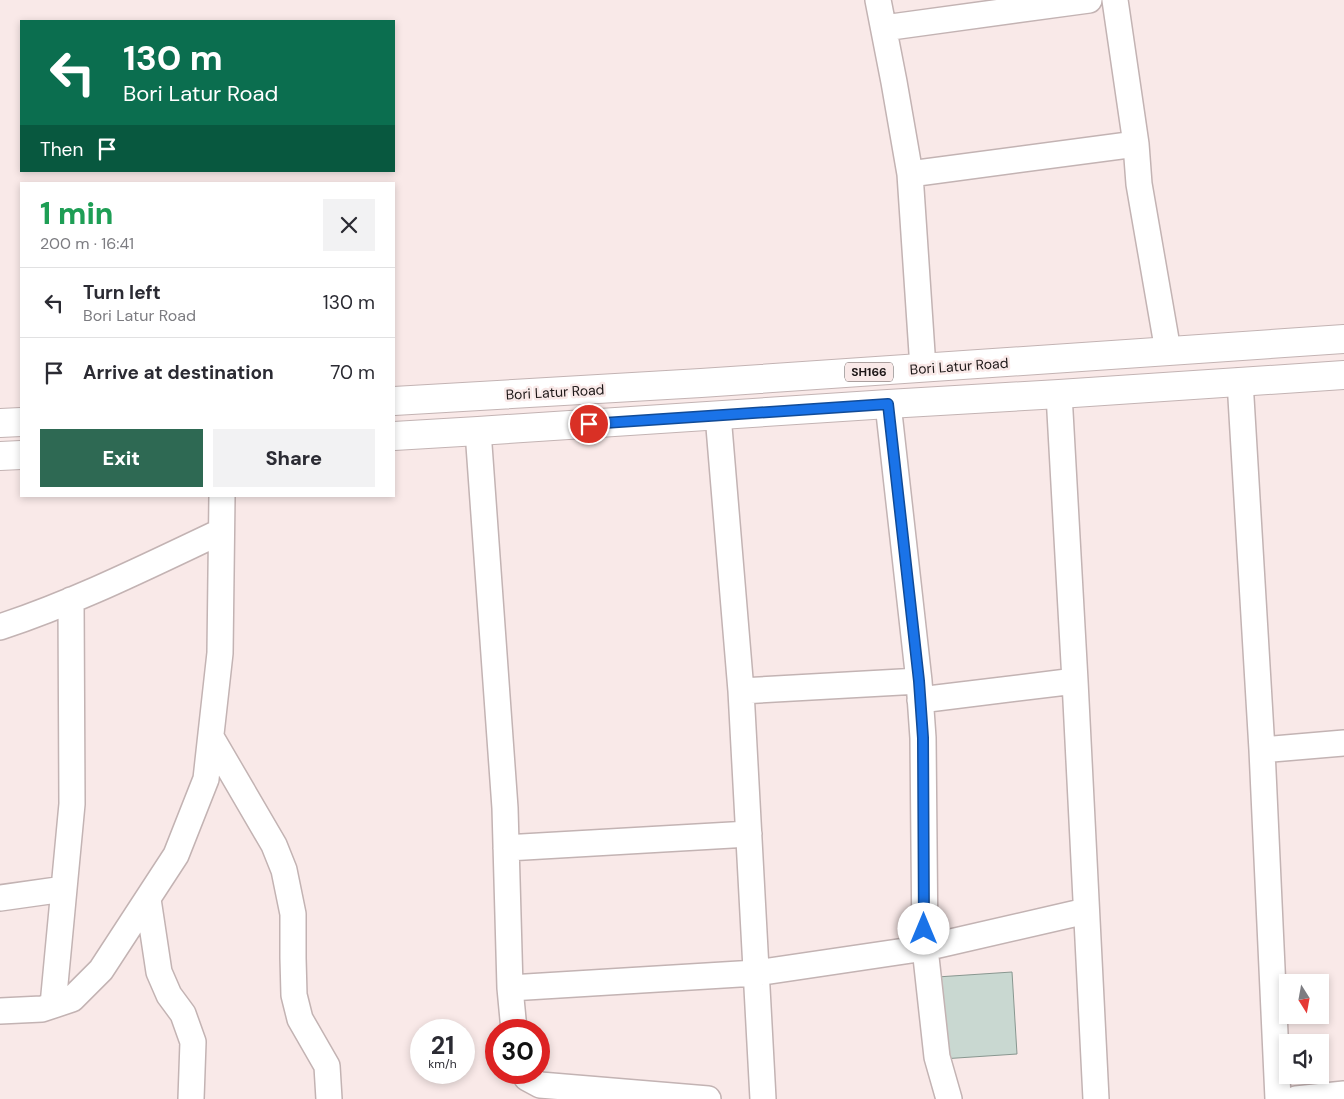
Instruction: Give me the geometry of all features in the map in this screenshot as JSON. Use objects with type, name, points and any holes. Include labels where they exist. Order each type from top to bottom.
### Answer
[{"type":"main road","name":"Bori Latur Road","points":[[395,401],[691,384],[1344,339]]},
{"type":"main road","points":[[395,436],[1344,375]]},
{"type":"main road","points":[[0,423],[20,422]]},
{"type":"main road","points":[[0,456],[20,455]]},
{"type":"street","points":[[878,0],[910,174],[923,368]]},
{"type":"street","points":[[884,28],[1089,0]]},
{"type":"street","points":[[1115,0],[1136,144],[1138,184],[1168,351]]},
{"type":"street","points":[[910,174],[1136,144]]},
{"type":"street","points":[[1240,381],[1262,750],[1278,1099]]},
{"type":"street","points":[[1059,394],[1096,1099]]},
{"type":"street","points":[[888,404],[920,690],[923,738],[924,948],[937,1057],[948,1099]]},
{"type":"street","points":[[718,415],[741,690],[763,1099]]},
{"type":"street","points":[[478,431],[504,798],[510,988],[513,1019]]},
{"type":"street","points":[[0,1011],[42,1009],[72,998],[101,970],[176,855],[206,779],[220,653],[220,532],[222,497]]},
{"type":"street","points":[[0,627],[36,615],[120,579],[220,532]]},
{"type":"street","points":[[53,1005],[72,804],[71,600]]},
{"type":"street","points":[[741,690],[920,690],[1075,681]]},
{"type":"street","points":[[211,737],[274,844],[284,870],[293,914],[294,995],[300,1019],[327,1066],[329,1099]]},
{"type":"street","points":[[1262,750],[1344,743]]},
{"type":"street","points":[[506,848],[748,834]]},
{"type":"street","points":[[0,898],[64,888]]},
{"type":"street","points":[[148,899],[159,972],[169,995],[183,1014],[193,1042],[191,1099]]},
{"type":"street","points":[[510,988],[756,973],[924,948],[1086,911]]},
{"type":"street","points":[[538,1084],[708,1099]]},
{"type":"street","points":[[1296,1099],[1344,1094]]},
{"type":"building","points":[[1012,972],[1017,1054],[942,1059],[937,977]]},
{"type":"route","points":[[589,424],[888,404],[922,721],[924,929]]}]
